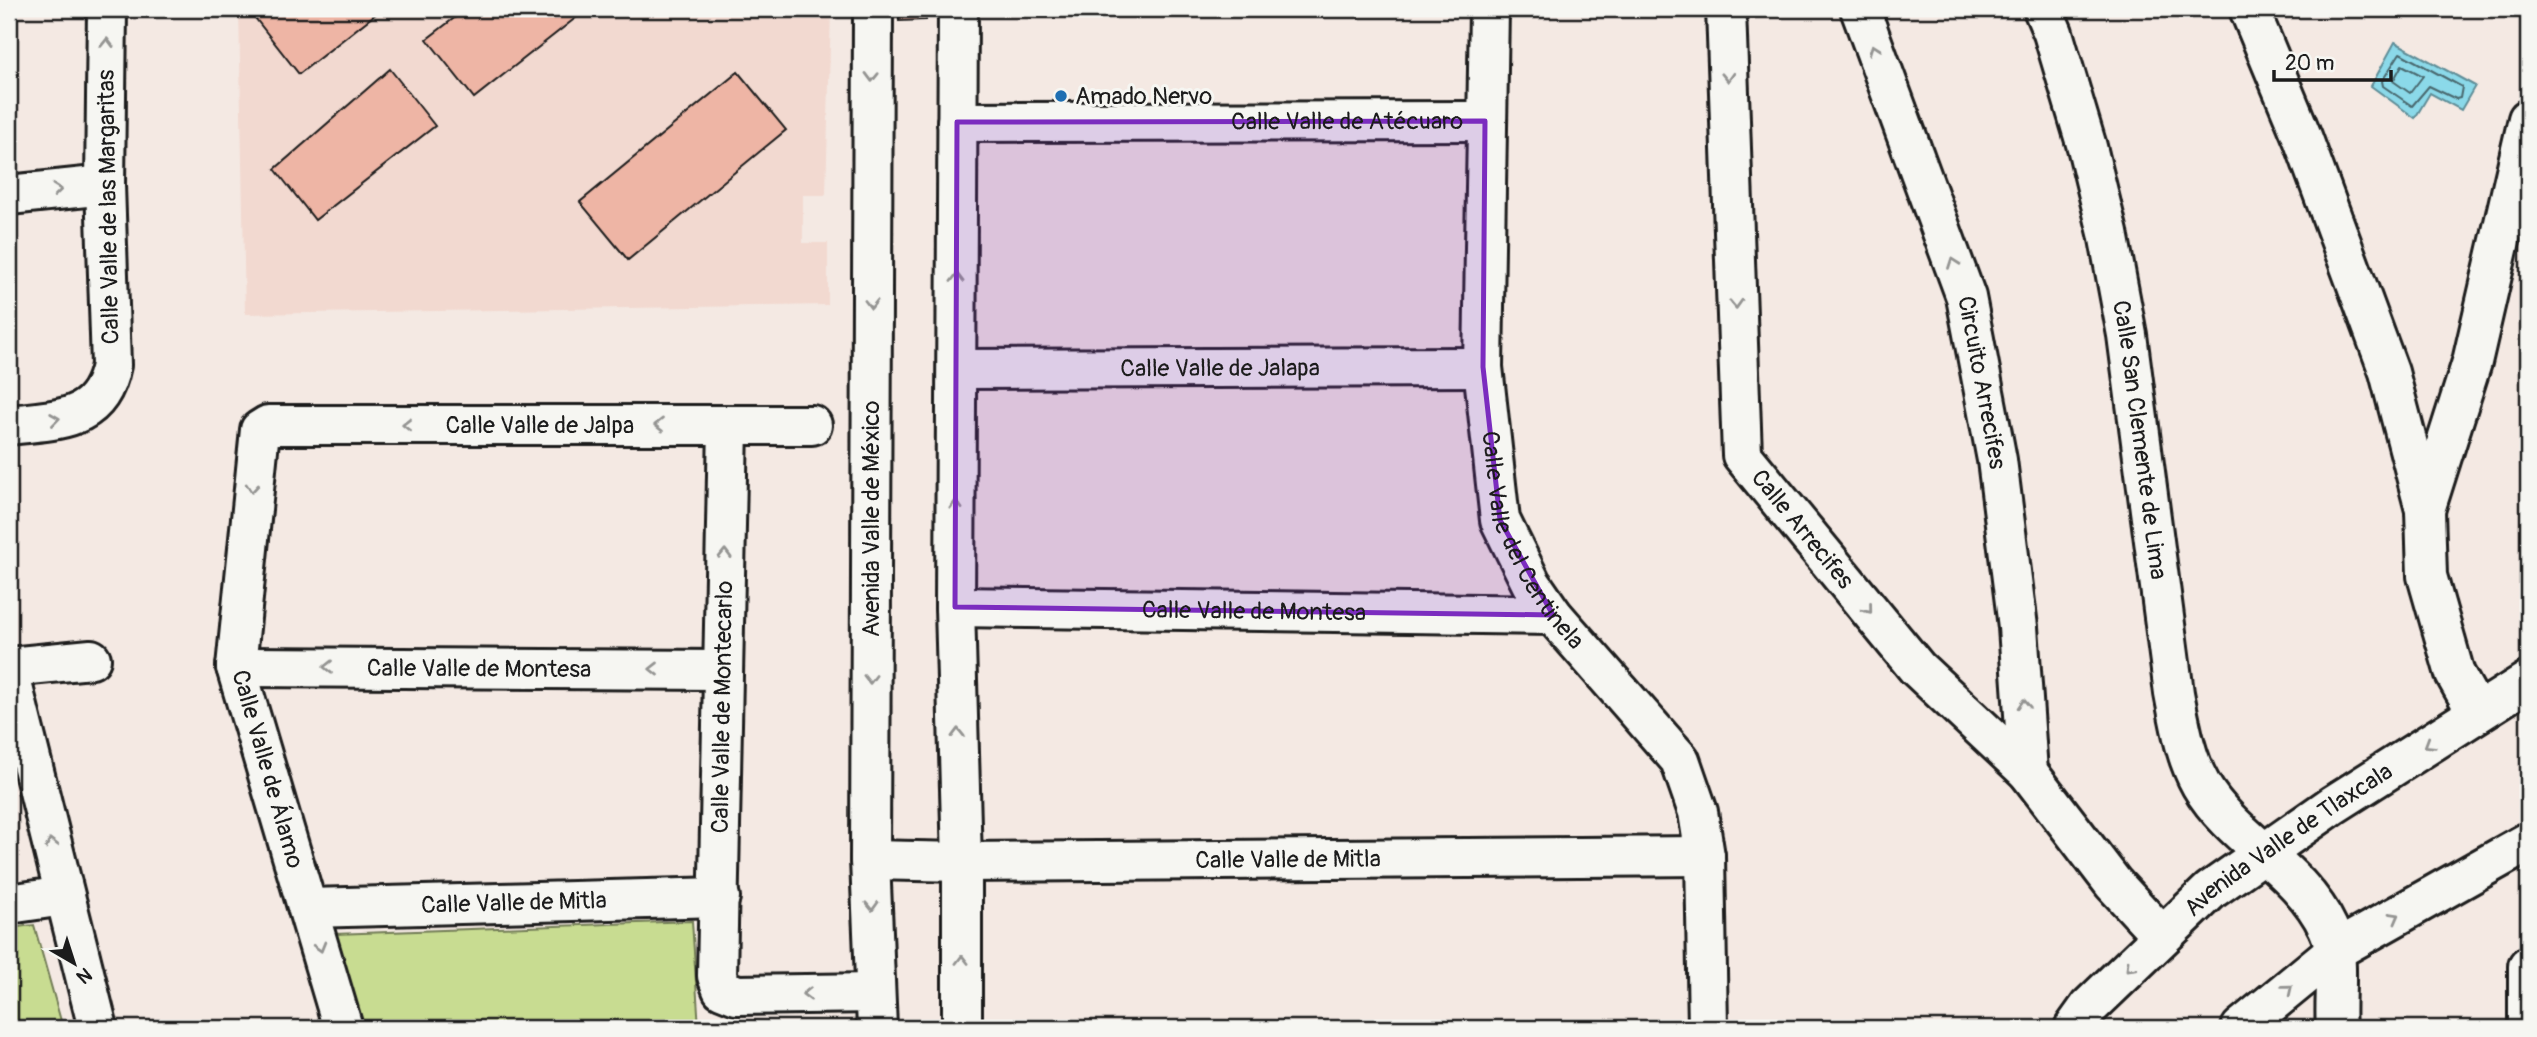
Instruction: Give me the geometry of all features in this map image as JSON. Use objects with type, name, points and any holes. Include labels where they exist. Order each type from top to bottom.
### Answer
[{"type":"street","name":"Calle Valle de las Margaritas","points":[[9,425],[74,416],[97,402],[107,383],[111,365],[105,185],[107,9]]},
{"type":"street","name":"Avenida Valle de México","points":[[873,9],[870,860],[876,1010]]},
{"type":"street","points":[[958,9],[955,607],[962,862],[962,1028]]},
{"type":"street","name":"Calle Valle del Centinela","points":[[1489,9],[1483,367],[1500,520],[1531,583],[1553,615],[1680,760],[1699,812],[1705,856],[1708,1028]]},
{"type":"street","name":"Calle Arrecifes","points":[[1726,9],[1742,455],[1917,668],[2028,772],[2113,883],[2161,935]]},
{"type":"street","name":"Circuito Arrecifes","points":[[1860,9],[1966,297],[1997,460],[2018,627],[2028,772]]},
{"type":"street","name":"Calle San Clemente de Lima","points":[[2043,9],[2053,33],[2083,134],[2108,233],[2127,335],[2174,693],[2185,748],[2201,785],[2216,806],[2271,857],[2318,912],[2336,950]]},
{"type":"street","points":[[2249,9],[2303,139],[2389,372],[2425,510],[2427,576],[2455,674],[2477,713]]},
{"type":"street","points":[[2425,510],[2472,362],[2528,118]]},
{"type":"street","name":"Calle Valle de Atécuaro","points":[[957,122],[1486,121]]},
{"type":"street","points":[[9,195],[105,185]]},
{"type":"street","name":"Calle Valle de Jalapa","points":[[958,369],[1483,367]]},
{"type":"street","name":"Calle Valle de Jalpa","points":[[268,425],[812,425]]},
{"type":"street","name":"Calle Valle de Álamo","points":[[268,425],[260,430],[257,439],[236,667],[343,1028]]},
{"type":"street","name":"Calle Valle de Montecarlo","points":[[728,425],[717,976],[722,989],[737,995],[876,1010]]},
{"type":"street","name":"Calle Valle de Montesa","points":[[955,607],[1553,615]]},
{"type":"street","points":[[91,659],[9,669],[98,1028]]},
{"type":"street","name":"Calle Valle de Montesa","points":[[236,667],[722,670]]},
{"type":"street","name":"Avenida Valle de Tlaxcala","points":[[2074,1028],[2090,1007],[2161,935],[2211,890],[2271,857],[2477,713],[2528,681]]},
{"type":"street","points":[[2241,1028],[2336,950],[2528,842]]},
{"type":"street","name":"Calle Valle de Mitla","points":[[870,860],[962,862],[1705,856]]},
{"type":"street","points":[[9,904],[64,896]]},
{"type":"street","name":"Calle Valle de Mitla","points":[[309,908],[720,897]]},
{"type":"street","points":[[2336,950],[2333,999],[2336,1028]]},
{"type":"street","points":[[2528,966],[2528,1028]]},
{"type":"highlighted area","points":[[1485,121],[1483,367],[1500,520],[1553,615],[955,607],[957,122]]},
{"type":"shaded area","points":[[239,9],[831,9],[826,195],[803,195],[803,243],[828,243],[828,305],[245,314]]},
{"type":"green space","points":[[692,921],[699,1028],[358,1028],[335,934]]},
{"type":"green space","points":[[34,925],[63,1028],[9,1028],[9,928]]},
{"type":"water","points":[[2395,42],[2475,86],[2461,110],[2430,93],[2415,118],[2371,86]]},
{"type":"building","points":[[259,9],[382,9],[299,74],[252,14]]},
{"type":"building","points":[[466,9],[587,9],[474,98],[427,39]]},
{"type":"building","points":[[899,9],[925,9],[926,20],[899,21]]},
{"type":"building","points":[[390,69],[435,126],[315,220],[275,169]]},
{"type":"building","points":[[738,72],[786,130],[628,260],[580,202]]},
{"type":"place","name":"Amado Nervo","points":[[1061,96]]}]
